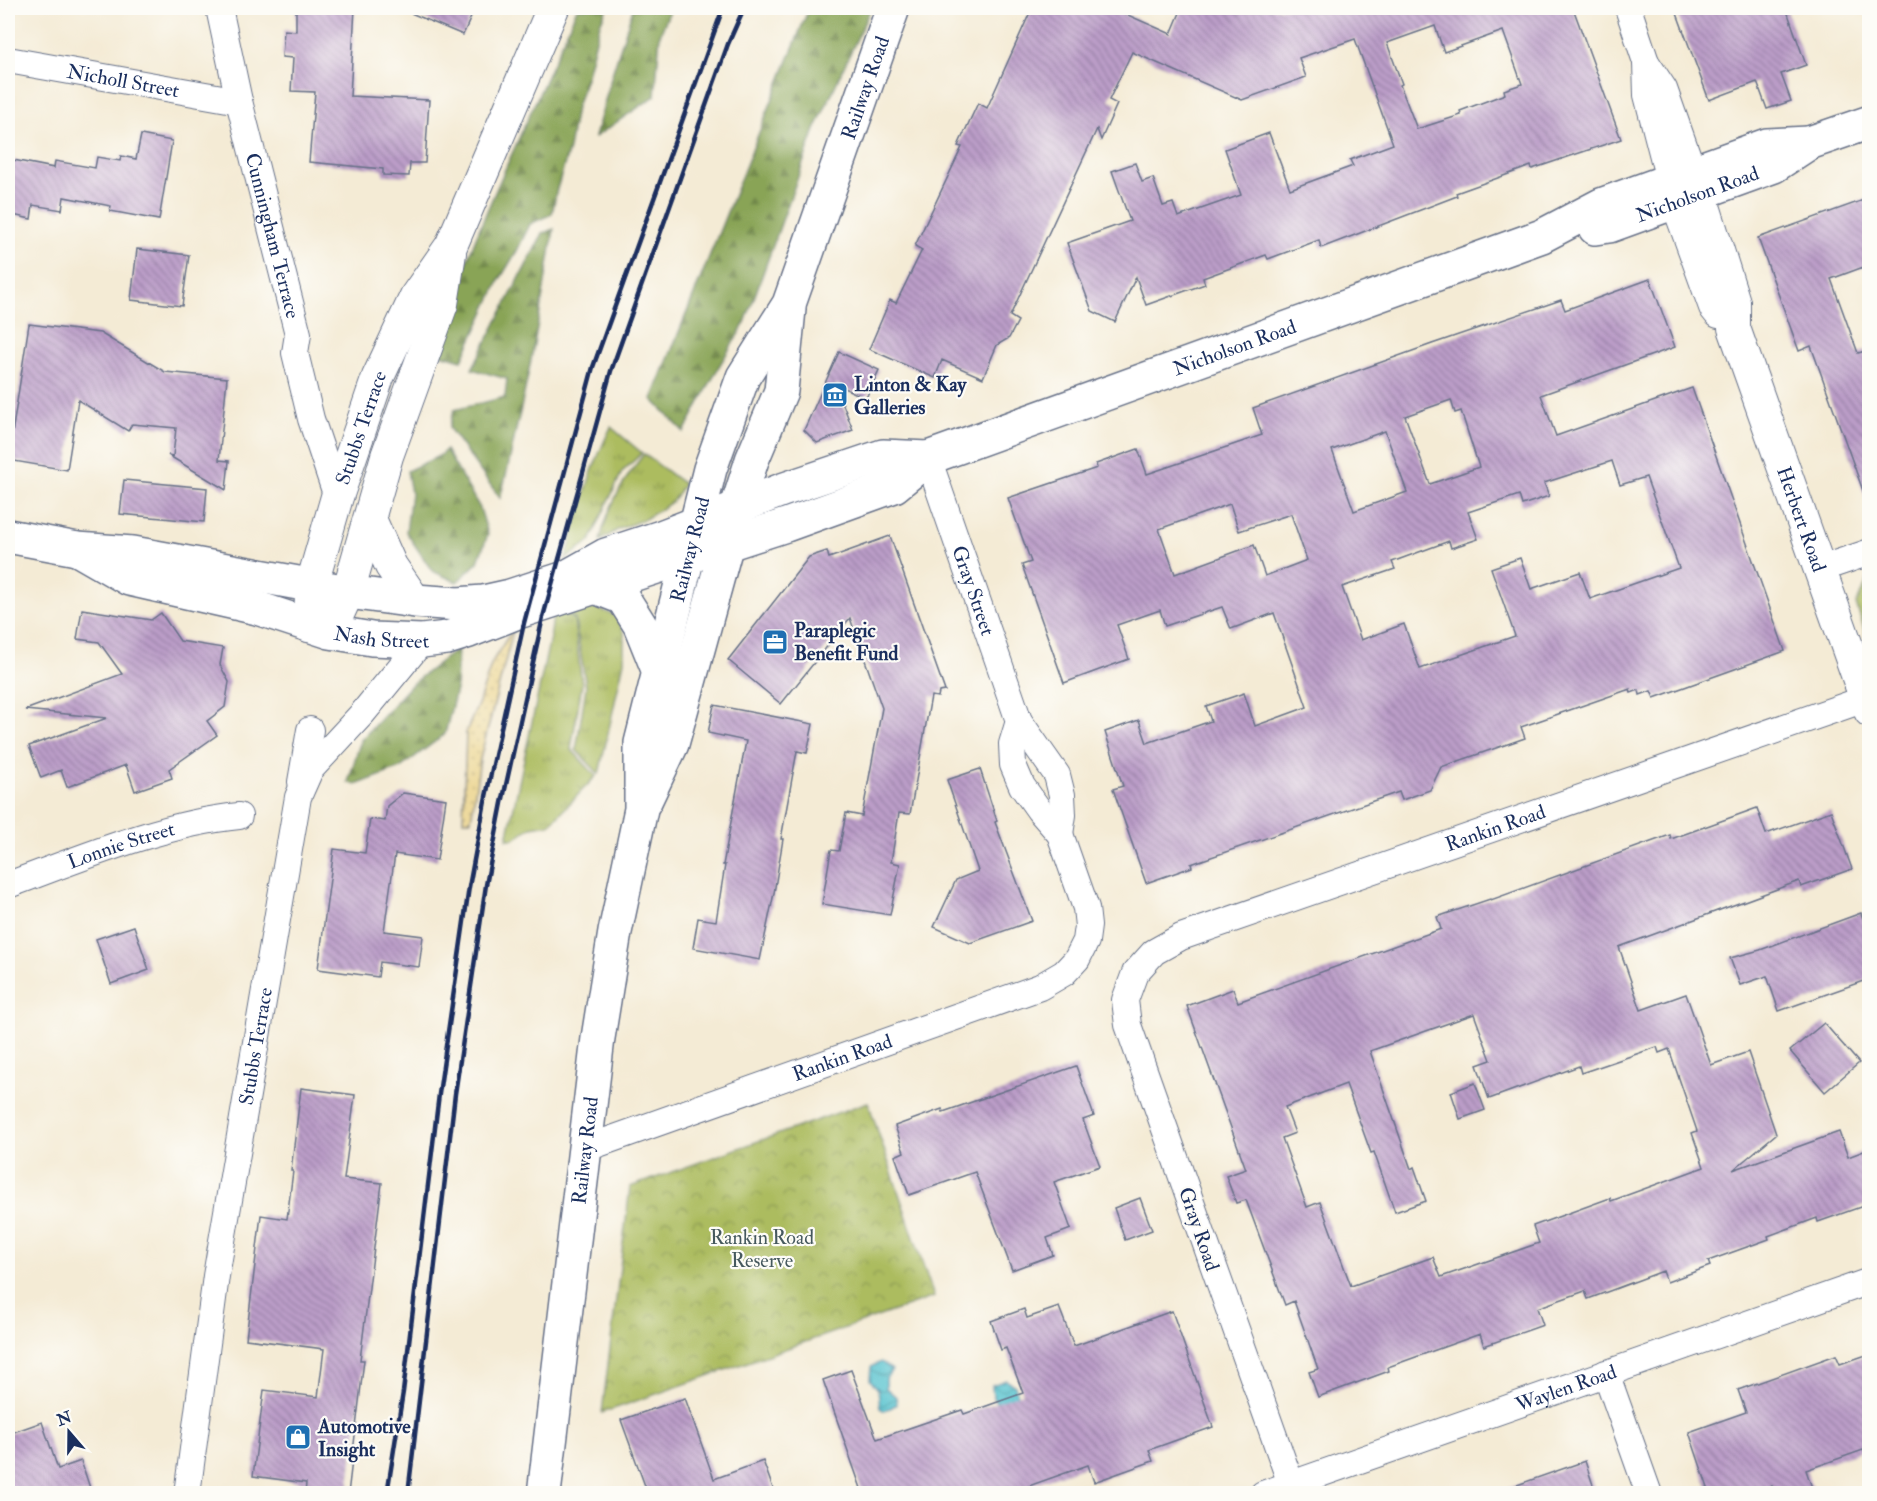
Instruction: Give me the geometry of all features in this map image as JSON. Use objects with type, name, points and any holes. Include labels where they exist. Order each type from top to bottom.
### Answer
[{"type":"main road","name":"Railway Road","points":[[544,1494],[598,1038],[615,932],[641,809],[641,743],[710,469],[743,377],[789,304],[892,8]]},
{"type":"main road","name":"Nicholson Road","points":[[687,558],[894,486],[928,458],[1542,236],[1600,205],[1684,187],[1767,145],[1809,143],[1869,122]]},
{"type":"main road","name":"Railway Road","points":[[641,809],[672,744],[737,507],[752,460],[782,391],[789,304]]},
{"type":"main road","name":"Nicholson Road","points":[[696,523],[782,490],[883,456],[928,458]]},
{"type":"main road","name":"Nash Street","points":[[8,536],[77,549],[133,553],[348,591],[415,601],[458,604],[483,602],[510,596],[565,578],[606,555],[696,523]]},
{"type":"main road","name":"Nash Street","points":[[77,549],[129,579],[257,608],[320,629],[372,639],[422,641],[447,638],[515,613],[687,558]]},
{"type":"main road","points":[[595,587],[623,598],[640,626],[659,672]]},
{"type":"street","name":"Cunningham Terrace","points":[[219,8],[239,101],[298,334],[295,353],[313,426],[337,497]]},
{"type":"street","name":"Stubbs Terrace","points":[[320,629],[312,584],[337,497],[378,377],[416,296],[451,246],[553,8]]},
{"type":"street","name":"Herbert Road","points":[[1628,8],[1646,62],[1647,95],[1734,302],[1734,328],[1867,705]]},
{"type":"street","name":"Nicholl Street","points":[[8,60],[239,101]]},
{"type":"street","name":"Stubbs Terrace","points":[[320,629],[348,591],[387,456],[442,304],[451,246]]},
{"type":"street","name":"Gray Street","points":[[928,458],[1019,721],[1057,775],[1062,795],[1063,815],[1060,834]]},
{"type":"street","points":[[370,519],[391,566],[415,601]]},
{"type":"street","points":[[1820,569],[1869,552]]},
{"type":"street","name":"Stubbs Terrace","points":[[187,1494],[218,1264],[298,797],[310,770],[362,714],[422,641]]},
{"type":"street","name":"Rankin Road","points":[[1135,973],[1154,952],[1181,938],[1867,705]]},
{"type":"street","name":"Gray Street","points":[[1019,721],[1012,744],[1013,765],[1022,786],[1060,834],[1086,908],[1088,926],[1086,941]]},
{"type":"street","points":[[298,797],[309,730]]},
{"type":"street","name":"Lonnie Street","points":[[8,885],[142,837],[220,818],[239,816]]},
{"type":"street","name":"Rankin Road","points":[[584,1149],[1040,987],[1064,973],[1077,959],[1086,941]]},
{"type":"street","name":"Gray Road","points":[[1135,973],[1125,1000],[1128,1024],[1291,1484]]},
{"type":"street","name":"Waylen Road","points":[[1263,1494],[1869,1281]]},
{"type":"street","points":[[1606,1373],[1649,1494]]},
{"type":"green space","points":[[577,8],[607,8],[600,24],[576,107],[569,149],[552,214],[530,224],[500,279],[462,360],[440,354],[471,250]]},
{"type":"green space","points":[[633,8],[671,8],[660,35],[655,96],[595,137],[613,71]]},
{"type":"green space","points":[[809,8],[871,8],[815,130],[745,323],[684,432],[652,399]]},
{"type":"green space","points":[[554,229],[527,380],[500,498],[449,428],[454,410],[505,397],[507,379],[472,369],[543,233]]},
{"type":"green space","points":[[611,427],[642,453],[622,472],[590,541],[566,559],[591,475]]},
{"type":"green space","points":[[446,450],[480,508],[488,534],[478,562],[457,582],[432,571],[406,532],[411,493],[407,471],[439,456]]},
{"type":"green space","points":[[644,454],[684,484],[672,502],[645,519],[619,529],[600,541],[617,495]]},
{"type":"green space","points":[[1869,578],[1869,644],[1856,604]]},
{"type":"green space","points":[[582,603],[615,615],[624,632],[624,661],[599,774],[576,750],[586,687],[575,619],[560,609]]},
{"type":"green space","points":[[554,607],[574,620],[582,684],[571,749],[596,776],[550,824],[531,827],[514,839],[507,839],[551,633]]},
{"type":"green space","points":[[458,648],[456,690],[445,734],[400,768],[356,785],[348,782],[361,740],[414,682]]},
{"type":"green space","name":"Rankin Road Reserve","points":[[868,1102],[934,1297],[602,1413],[630,1187]]},
{"type":"sand","points":[[514,627],[480,759],[471,820],[463,820],[466,732],[492,662]]},
{"type":"water","points":[[881,1362],[892,1370],[886,1378],[886,1388],[896,1397],[897,1404],[885,1411],[880,1408],[878,1389],[870,1380],[871,1367]]},
{"type":"water","points":[[1006,1380],[1015,1386],[1019,1399],[1005,1413],[993,1398],[992,1385]]},
{"type":"building","points":[[296,8],[355,8],[350,96],[429,100],[425,163],[410,163],[409,176],[383,175],[383,169],[309,162],[315,92],[291,91],[293,58],[282,57],[284,30],[296,31]]},
{"type":"building","points":[[399,8],[475,8],[463,35]]},
{"type":"building","points":[[1032,8],[1112,8],[1171,34],[1182,8],[1573,8],[1621,139],[1532,169],[1531,166],[1456,193],[1457,196],[1321,248],[1319,240],[1268,259],[1266,255],[1203,278],[1205,284],[1146,305],[1136,277],[1115,322],[1092,311],[1067,243],[1130,221],[1112,171],[1135,163],[1142,182],[1153,178],[1163,206],[1173,203],[1178,217],[1241,195],[1225,149],[1269,133],[1290,189],[1353,166],[1350,160],[1393,144],[1355,39],[1299,58],[1306,77],[1242,100],[1132,52],[1109,100],[1117,104],[1101,140],[1097,129],[1010,316],[1018,321],[1009,338],[997,345],[983,378],[942,360],[935,378],[869,349],[890,300],[896,303],[922,250],[915,246],[962,147],[958,146],[978,103],[987,108]],"holes":[[[1435,26],[1444,52],[1503,31],[1522,84],[1504,90],[1505,94],[1460,111],[1461,115],[1417,129],[1387,43]]]},
{"type":"building","points":[[1675,8],[1786,8],[1806,65],[1781,74],[1791,101],[1767,109],[1757,82],[1709,100]]},
{"type":"building","points":[[141,135],[172,141],[159,220],[110,211],[111,206],[64,197],[62,210],[33,205],[31,219],[8,214],[8,159],[54,168],[55,161],[95,168],[97,157],[120,161],[121,156],[136,159]]},
{"type":"building","points":[[1869,198],[1869,265],[1831,279],[1858,353],[1869,350],[1869,498],[1866,499],[1811,346],[1799,351],[1758,238]]},
{"type":"building","points":[[137,249],[189,255],[182,306],[131,300]]},
{"type":"building","points":[[1650,279],[1675,347],[1541,395],[1556,436],[1692,388],[1785,651],[1654,698],[1651,691],[1640,695],[1639,690],[1631,693],[1630,689],[1521,727],[1525,738],[1441,767],[1430,790],[1402,800],[1399,792],[1191,864],[1192,867],[1146,883],[1113,789],[1123,786],[1105,732],[1139,720],[1147,743],[1211,721],[1206,706],[1244,693],[1255,726],[1307,707],[1274,613],[1231,629],[1222,607],[1165,626],[1160,610],[1117,625],[1129,659],[1064,683],[1022,565],[1031,562],[1008,498],[1097,468],[1096,464],[1138,449],[1147,474],[1262,435],[1253,408],[1561,300],[1565,310]],"holes":[[[1451,400],[1455,413],[1461,411],[1479,467],[1430,484],[1405,416]],[[1385,431],[1407,492],[1354,511],[1332,450]],[[1612,461],[1620,485],[1646,477],[1679,568],[1590,599],[1580,572],[1531,589],[1520,558],[1491,568],[1515,636],[1420,669],[1404,624],[1361,640],[1342,587],[1395,569],[1392,562],[1449,541],[1451,548],[1478,539],[1468,512],[1519,495],[1522,505],[1549,496],[1544,483]],[[1230,504],[1239,531],[1291,514],[1307,560],[1265,576],[1254,545],[1175,574],[1159,529]]]},
{"type":"building","points":[[29,324],[100,333],[165,372],[227,378],[219,460],[229,461],[226,490],[168,455],[173,456],[176,428],[132,424],[128,431],[78,400],[67,470],[8,460]]},
{"type":"building","name":"Linton & Kay Galleries","points":[[839,352],[879,370],[866,398],[835,384],[853,430],[817,443],[804,430]]},
{"type":"building","points":[[124,480],[207,488],[204,522],[120,514]]},
{"type":"building","points":[[890,536],[945,691],[939,692],[938,697],[931,696],[910,814],[899,813],[891,862],[900,864],[890,915],[822,904],[831,850],[839,851],[846,813],[862,816],[882,708],[850,618],[781,704],[728,660],[809,557],[827,551],[829,558]]},
{"type":"building","points":[[82,609],[151,620],[161,613],[180,641],[223,648],[220,665],[229,682],[225,707],[207,721],[217,735],[169,769],[172,778],[135,791],[126,765],[67,787],[61,770],[41,778],[29,746],[107,718],[25,710],[122,674],[99,642],[77,639]]},
{"type":"building","points":[[714,705],[813,724],[807,753],[797,751],[774,893],[760,960],[693,948],[698,918],[716,921],[725,865],[723,865],[746,741],[708,733]]},
{"type":"building","points":[[980,769],[997,821],[995,822],[1032,921],[970,943],[934,927],[956,880],[978,871],[947,780]]},
{"type":"building","points":[[403,793],[446,799],[437,860],[395,854],[384,931],[423,936],[419,967],[380,962],[378,977],[318,969],[334,849],[365,853],[370,819],[385,821],[387,806]]},
{"type":"building","points":[[1757,808],[1766,834],[1831,811],[1852,869],[1801,887],[1799,881],[1619,947],[1641,1010],[1686,994],[1711,1065],[1748,1052],[1776,1134],[1733,1170],[1839,1132],[1848,1157],[1869,1149],[1869,1204],[1818,1222],[1817,1218],[1768,1236],[1769,1239],[1708,1261],[1710,1266],[1667,1282],[1663,1271],[1588,1299],[1585,1291],[1537,1308],[1543,1325],[1484,1346],[1480,1334],[1388,1367],[1389,1371],[1318,1397],[1309,1372],[1318,1369],[1294,1301],[1285,1305],[1246,1200],[1236,1203],[1226,1176],[1246,1169],[1187,1006],[1233,989],[1238,1002],[1441,929],[1437,917],[1491,900],[1670,835],[1671,839]],"holes":[[[1474,1014],[1491,1060],[1477,1065],[1489,1099],[1579,1066],[1581,1073],[1657,1047],[1659,1053],[1669,1049],[1697,1131],[1692,1133],[1704,1167],[1611,1201],[1610,1198],[1533,1226],[1539,1243],[1441,1277],[1433,1257],[1351,1286],[1320,1202],[1307,1207],[1282,1138],[1295,1133],[1285,1107],[1346,1084],[1371,1153],[1374,1152],[1395,1212],[1426,1201],[1414,1167],[1411,1169],[1370,1051]]]},
{"type":"building","points":[[1861,913],[1869,936],[1869,979],[1779,1011],[1767,976],[1740,985],[1730,958],[1760,950]]},
{"type":"building","points":[[134,926],[149,970],[111,984],[96,939]]},
{"type":"building","points":[[1824,1023],[1859,1063],[1825,1092],[1790,1051]]},
{"type":"building","points":[[1076,1066],[1094,1116],[1083,1120],[1100,1166],[1054,1182],[1071,1229],[1047,1238],[1053,1255],[1012,1270],[975,1172],[909,1195],[895,1156],[904,1152],[895,1126],[942,1109],[943,1112]]},
{"type":"building","points":[[1475,1083],[1485,1110],[1460,1119],[1451,1092]]},
{"type":"building","points":[[301,1088],[355,1095],[344,1179],[382,1183],[360,1360],[364,1360],[348,1494],[305,1494],[306,1483],[253,1476],[264,1390],[318,1397],[324,1349],[246,1339],[261,1215],[287,1219]]},
{"type":"building","points":[[1140,1198],[1152,1230],[1125,1240],[1114,1208]]},
{"type":"building","points":[[1059,1307],[1074,1346],[1172,1311],[1213,1427],[1149,1450],[1153,1461],[1094,1482],[1088,1465],[1006,1494],[863,1494],[823,1380],[851,1370],[877,1439],[962,1410],[964,1414],[1023,1393],[1006,1348],[1001,1350],[991,1321],[1024,1309],[1027,1318]]},
{"type":"building","points":[[1869,1354],[1869,1448],[1806,1470],[1814,1494],[1775,1494],[1772,1486],[1751,1494],[1710,1494],[1689,1432],[1746,1412],[1738,1390],[1836,1355],[1840,1364]]},
{"type":"building","points":[[685,1398],[714,1479],[763,1461],[775,1494],[648,1494],[621,1420]]},
{"type":"building","points":[[42,1422],[58,1469],[81,1461],[92,1494],[8,1494],[8,1434]]},
{"type":"building","points":[[1585,1461],[1596,1494],[1504,1494],[1503,1490]]},
{"type":"railway","points":[[387,1494],[403,1392],[439,1094],[469,887],[485,801],[524,623],[593,367],[723,8]]},
{"type":"railway","points":[[408,1494],[455,1094],[486,885],[543,617],[611,371],[728,44],[744,8]]},
{"type":"place","name":"Linton & Kay Galleries","points":[[835,395]]},
{"type":"place","name":"Paraplegic Benefit Fund","points":[[775,642]]},
{"type":"place","name":"Automotive Insight","points":[[298,1437]]}]
